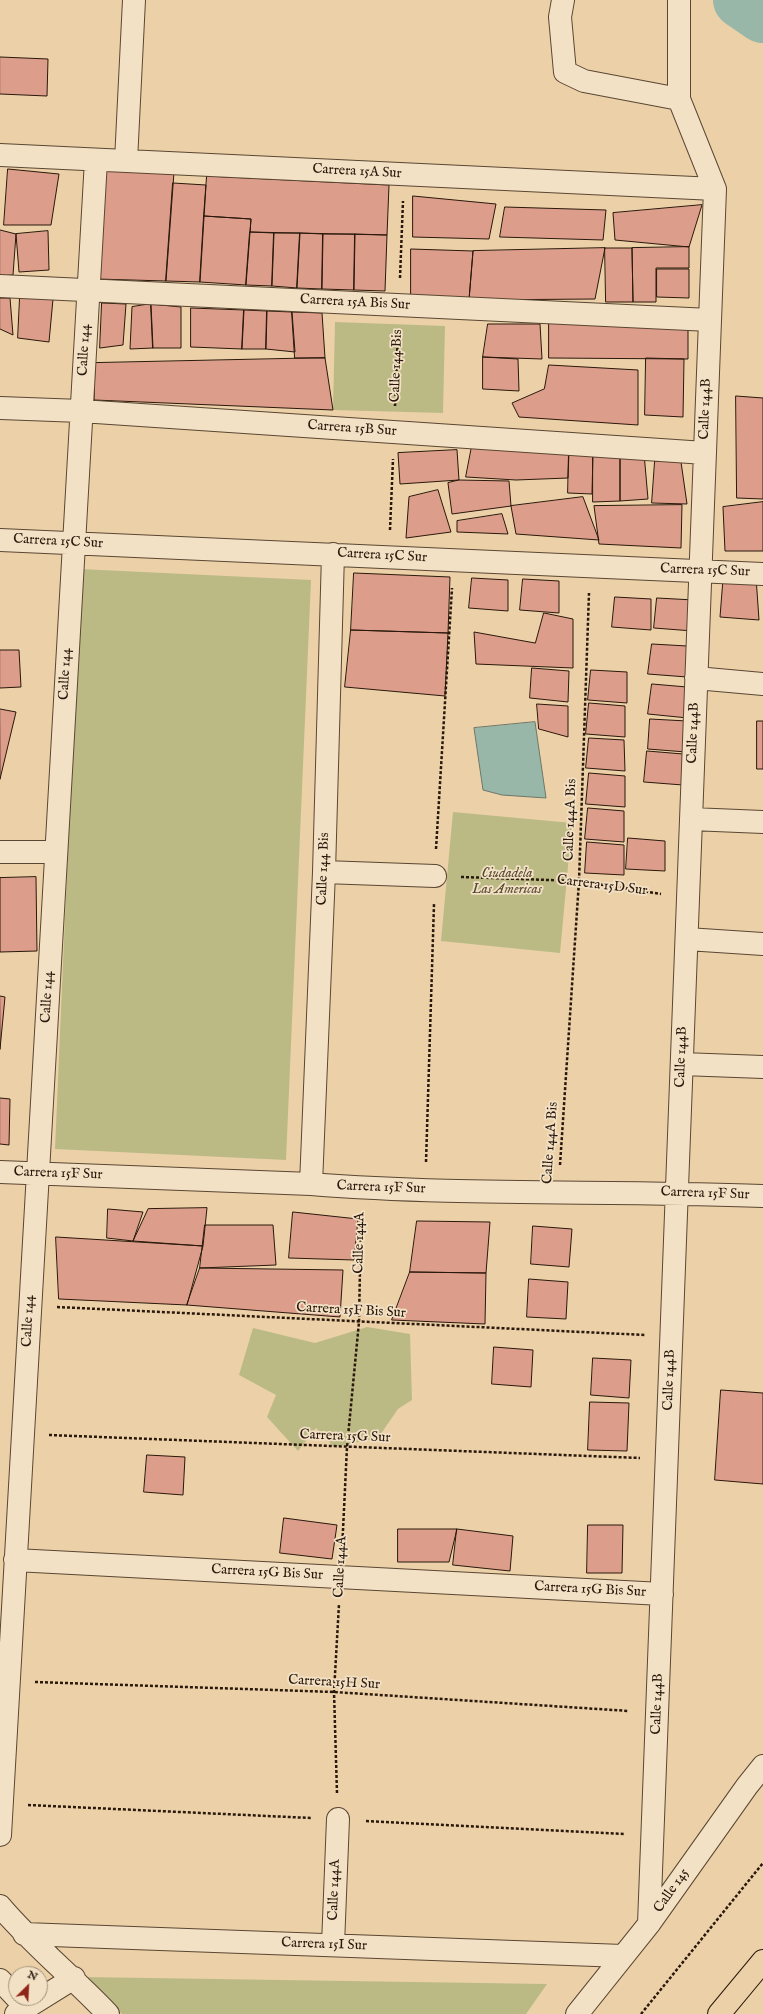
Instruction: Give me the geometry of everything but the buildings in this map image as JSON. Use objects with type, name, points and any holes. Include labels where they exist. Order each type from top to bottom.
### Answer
[{"type":"highway","points":[[719,2014],[763,1961]]},
{"type":"street","points":[[126,161],[134,0]]},
{"type":"street","points":[[563,0],[560,17],[565,72],[584,81],[679,99]]},
{"type":"street","points":[[680,0],[679,99],[715,189]]},
{"type":"street","name":"Carrera 15A Sur","points":[[0,155],[715,189]]},
{"type":"street","name":"Calle 144","points":[[0,1835],[16,1560],[10,1498],[23,1434],[96,160]]},
{"type":"street","name":"Calle 144B","points":[[649,1924],[715,189]]},
{"type":"street","name":"Carrera 15A Bis Sur","points":[[0,286],[88,289],[710,320]]},
{"type":"street","name":"Carrera 15B Sur","points":[[0,408],[81,411],[705,453]]},
{"type":"street","name":"Carrera 15C Sur","points":[[0,540],[763,574]]},
{"type":"street","name":"Calle 144 Bis","points":[[311,1184],[324,872],[333,554]]},
{"type":"street","points":[[696,678],[763,684]]},
{"type":"street","points":[[691,819],[763,822]]},
{"type":"street","points":[[0,852],[56,852]]},
{"type":"street","points":[[324,872],[435,876]]},
{"type":"street","points":[[686,939],[763,944]]},
{"type":"street","points":[[682,1064],[763,1067]]},
{"type":"street","name":"Carrera 15F Sur","points":[[0,1172],[311,1184],[361,1188],[558,1193],[677,1193],[763,1196]]},
{"type":"street","name":"Carrera 15G Bis Sur","points":[[16,1560],[662,1594]]},
{"type":"street","name":"Calle 145","points":[[577,2014],[649,1924],[742,1792],[763,1766]]},
{"type":"street","name":"Calle 144A","points":[[333,1946],[338,1820]]},
{"type":"street","points":[[0,1906],[24,1934],[74,1978],[108,2014]]},
{"type":"street","name":"Carrera 15I Sur","points":[[24,1934],[623,1956]]},
{"type":"street","points":[[48,1992],[74,1978]]},
{"type":"street","points":[[0,1980],[8,1990]]},
{"type":"path","name":"Calle 144 Bis","points":[[389,557],[405,174]]},
{"type":"path","name":"Calle 144A Bis","points":[[558,1193],[579,881],[590,566]]},
{"type":"path","name":"Carrera 15D Sur","points":[[435,876],[579,881],[688,898]]},
{"type":"path","name":"Calle 144A","points":[[338,1820],[334,1692],[347,1447],[359,1322],[361,1188]]},
{"type":"path","name":"Carrera 15F Bis Sur","points":[[30,1306],[671,1336]]},
{"type":"path","name":"Carrera 15G Sur","points":[[23,1434],[666,1459]]},
{"type":"path","name":"Carrera 15H Sur","points":[[9,1681],[334,1692],[657,1713]]},
{"type":"path","points":[[641,2014],[763,1863]]},
{"type":"green space","points":[[335,322],[445,326],[443,413],[333,410]]},
{"type":"green space","points":[[80,569],[311,580],[286,1160],[55,1149]]},
{"type":"green space","name":"Ciudadela Las Americas","points":[[453,812],[572,823],[560,953],[441,941]]},
{"type":"green space","points":[[367,1327],[410,1334],[412,1400],[398,1409],[378,1438],[334,1447],[316,1428],[298,1451],[267,1417],[276,1395],[239,1375],[253,1328],[315,1343]]},
{"type":"green space","points":[[82,1977],[547,1984],[526,2014],[122,2014]]},
{"type":"shaded area","points":[[535,722],[546,798],[502,795],[483,790],[474,728]]},
{"type":"waterway","points":[[741,0],[763,15]]}]
